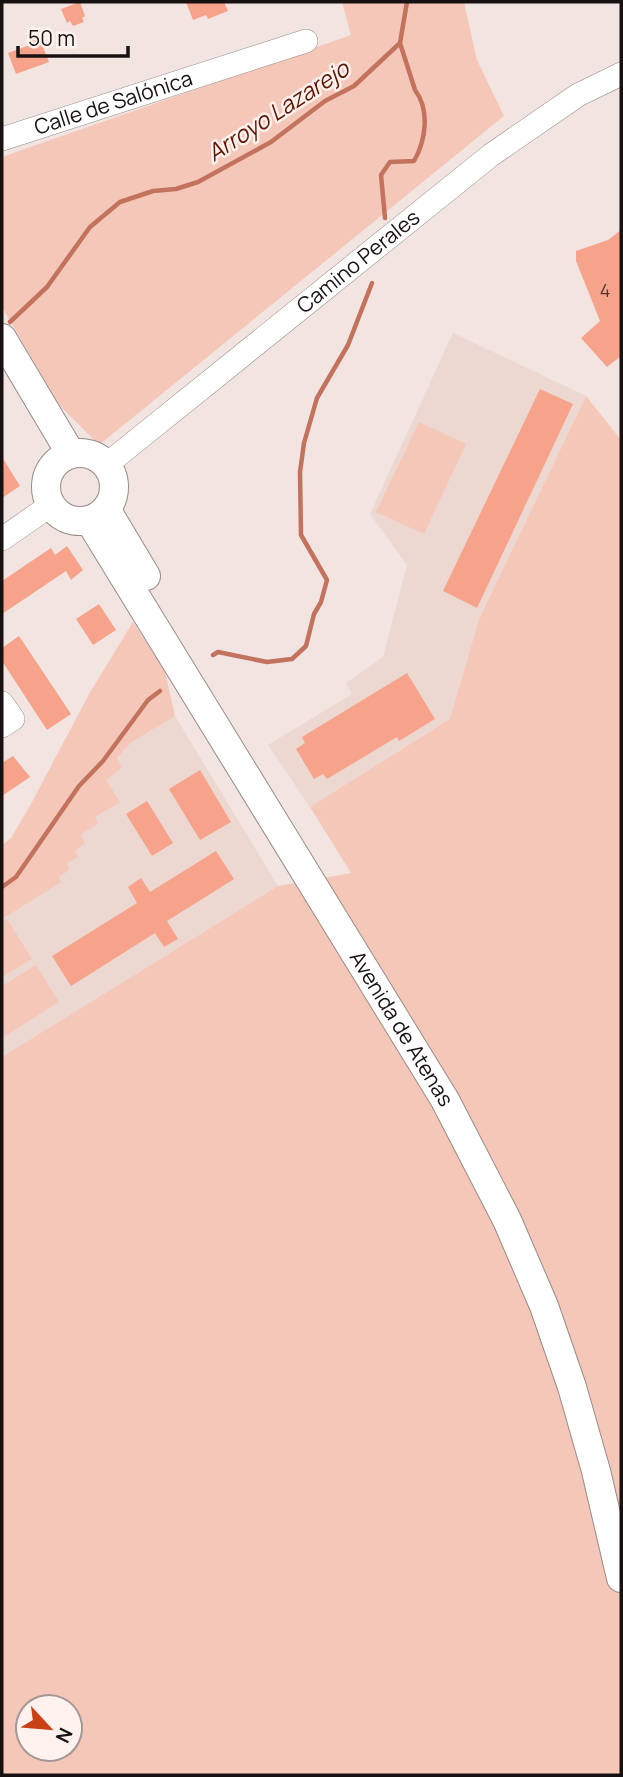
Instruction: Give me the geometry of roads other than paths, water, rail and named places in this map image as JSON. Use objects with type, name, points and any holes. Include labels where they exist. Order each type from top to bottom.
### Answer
[{"type":"main road","points":[[2,338],[59,417],[64,459]]},
{"type":"main road","points":[[2,376],[64,459]]},
{"type":"main road","points":[[90,455],[106,465],[112,475],[112,499],[97,515],[68,519],[51,505],[46,488],[47,479],[64,459],[90,455]]},
{"type":"main road","name":"Avenida de Atenas","points":[[97,515],[461,1093],[513,1194],[561,1298],[589,1380],[621,1497]]},
{"type":"main road","name":"Avenida de Atenas","points":[[97,515],[445,1100],[507,1220],[544,1306],[572,1387],[596,1471],[621,1578]]},
{"type":"street","name":"Calle de Salónica","points":[[2,139],[306,41]]},
{"type":"street","name":"Camino Perales","points":[[106,465],[132,431],[491,155],[578,95],[621,74]]},
{"type":"street","points":[[2,539],[51,505]]},
{"type":"street","points":[[2,703],[13,719],[2,726]]},
{"type":"waterway","name":"Arroyo Lazarejo","points":[[10,322],[47,287],[90,227],[120,202],[153,191],[176,189],[198,182],[271,142],[325,101],[354,86],[400,43],[407,2]]},
{"type":"waterway","points":[[385,218],[381,175],[390,162],[414,161],[425,125],[423,107],[400,43]]},
{"type":"waterway","points":[[213,655],[218,652],[267,662],[292,659],[306,646],[327,580],[301,535],[300,472],[304,443],[317,398],[348,345],[372,283]]},
{"type":"waterway","points":[[2,887],[16,877],[79,786],[103,761],[148,700],[160,691]]}]
